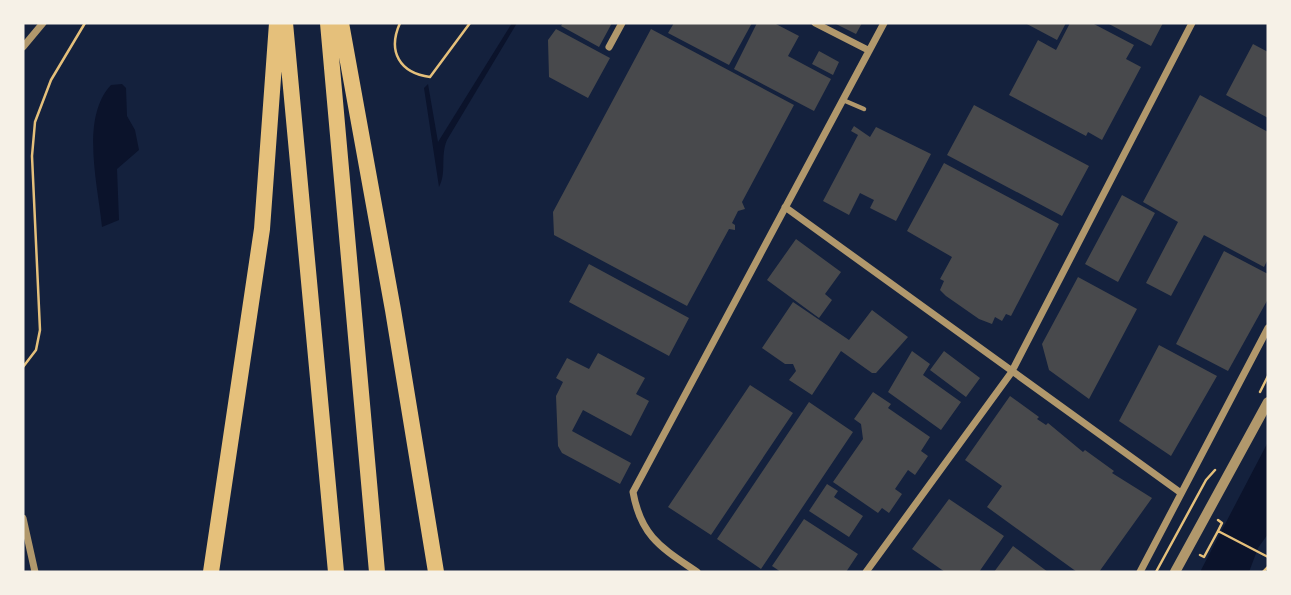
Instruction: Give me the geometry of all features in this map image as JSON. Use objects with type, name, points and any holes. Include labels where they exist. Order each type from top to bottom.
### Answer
[{"type":"highway","points":[[211,572],[262,229],[277,23]]},
{"type":"highway","points":[[285,23],[336,572]]},
{"type":"highway","points":[[328,23],[377,572]]},
{"type":"highway","points":[[341,23],[396,322],[436,572]]},
{"type":"street","points":[[23,47],[43,23]]},
{"type":"street","points":[[609,47],[622,23]]},
{"type":"street","points":[[815,23],[869,50]]},
{"type":"street","points":[[697,572],[659,546],[645,531],[637,511],[634,492],[884,23]]},
{"type":"street","points":[[866,572],[1011,373],[1192,23]]},
{"type":"street","points":[[785,206],[1011,373],[1181,493]]},
{"type":"street","points":[[1140,572],[1268,328]]},
{"type":"street","points":[[1175,572],[1268,402]]},
{"type":"street","points":[[23,518],[35,572]]},
{"type":"lane","points":[[842,100],[864,109]]},
{"type":"path","points":[[23,367],[36,350],[40,330],[32,156],[35,122],[51,80],[85,23]]},
{"type":"path","points":[[400,23],[394,40],[398,62],[411,72],[430,77],[470,23]]},
{"type":"path","points":[[1200,555],[1204,557],[1219,532],[1222,523],[1218,520]]},
{"type":"path","points":[[1219,532],[1268,557]]},
{"type":"path","points":[[1156,572],[1174,538],[1172,546]]},
{"type":"path","points":[[1263,572],[1268,567]]},
{"type":"water","points":[[512,23],[517,23],[447,140],[439,187],[424,88],[428,84],[438,142]]},
{"type":"water","points":[[122,84],[126,88],[127,116],[135,130],[139,150],[117,169],[119,220],[102,227],[93,133],[102,99],[111,85]]},
{"type":"water","points":[[1268,442],[1268,534],[1258,548],[1249,572],[1200,572]]},
{"type":"building","points":[[563,23],[612,23],[599,47],[561,26]]},
{"type":"building","points":[[674,23],[752,23],[729,65],[668,33]]},
{"type":"building","points":[[757,23],[774,23],[799,36],[788,56],[831,79],[814,111],[734,69]]},
{"type":"building","points":[[834,23],[862,23],[856,34]]},
{"type":"building","points":[[1025,23],[1066,23],[1057,40]]},
{"type":"building","points":[[1070,23],[1092,23],[1134,45],[1126,59],[1141,67],[1102,140],[1088,132],[1086,136],[1009,95],[1038,40],[1056,50]]},
{"type":"building","points":[[1107,23],[1163,23],[1151,46]]},
{"type":"building","points":[[556,29],[610,58],[588,98],[549,77],[548,40]]},
{"type":"building","points":[[651,29],[794,105],[742,202],[745,209],[738,211],[732,223],[735,230],[729,229],[687,306],[554,235],[553,212]]},
{"type":"building","points":[[1253,44],[1268,52],[1268,118],[1226,95]]},
{"type":"building","points":[[819,51],[839,62],[833,75],[812,64]]},
{"type":"building","points":[[1200,95],[1268,132],[1268,259],[1264,267],[1204,235],[1171,296],[1146,283],[1178,222],[1143,202]]},
{"type":"building","points":[[974,105],[1089,166],[1062,216],[947,155]]},
{"type":"building","points":[[854,126],[870,137],[876,127],[931,154],[896,221],[870,208],[874,200],[860,193],[849,215],[823,201],[858,135],[851,131]]},
{"type":"building","points":[[944,163],[1059,224],[1011,316],[1006,314],[1002,321],[995,317],[992,324],[979,319],[946,296],[940,290],[944,281],[940,279],[952,257],[907,231]]},
{"type":"building","points":[[1122,195],[1155,213],[1118,282],[1085,264]]},
{"type":"building","points":[[796,239],[841,272],[825,294],[832,300],[819,318],[767,280]]},
{"type":"building","points":[[1224,251],[1268,274],[1268,299],[1228,371],[1176,344]]},
{"type":"building","points":[[589,264],[689,318],[669,356],[569,302]]},
{"type":"building","points":[[1078,277],[1137,309],[1089,399],[1049,370],[1042,344]]},
{"type":"building","points":[[793,302],[849,340],[872,310],[908,337],[876,373],[872,373],[841,351],[812,395],[789,380],[796,371],[793,364],[785,364],[762,348]]},
{"type":"building","points":[[1159,345],[1217,376],[1171,456],[1119,421]]},
{"type":"building","points":[[912,351],[930,364],[923,375],[961,402],[941,430],[888,392]]},
{"type":"building","points":[[944,351],[980,378],[966,397],[930,370]]},
{"type":"building","points":[[598,353],[645,378],[636,394],[649,401],[631,436],[583,410],[572,431],[631,463],[620,484],[562,453],[558,446],[556,396],[563,382],[556,378],[567,358],[589,369]]},
{"type":"building","points":[[750,385],[793,413],[711,535],[668,507]]},
{"type":"building","points":[[873,392],[891,404],[888,408],[930,437],[921,451],[928,456],[915,475],[908,470],[895,489],[902,494],[889,513],[882,508],[878,513],[833,482],[863,439],[861,424],[854,419]]},
{"type":"building","points":[[1010,396],[1039,417],[1037,419],[1046,425],[1048,423],[1083,452],[1085,450],[1114,471],[1112,473],[1152,498],[1099,572],[1077,572],[987,507],[1002,486],[965,460]]},
{"type":"building","points":[[809,402],[853,432],[761,569],[717,539]]},
{"type":"building","points":[[827,484],[838,491],[834,497],[863,516],[849,537],[809,511]]},
{"type":"building","points":[[949,499],[1004,536],[979,572],[945,572],[912,549]]},
{"type":"building","points":[[804,519],[858,554],[846,572],[781,572],[772,566]]},
{"type":"building","points":[[1013,546],[1048,572],[994,572]]}]
